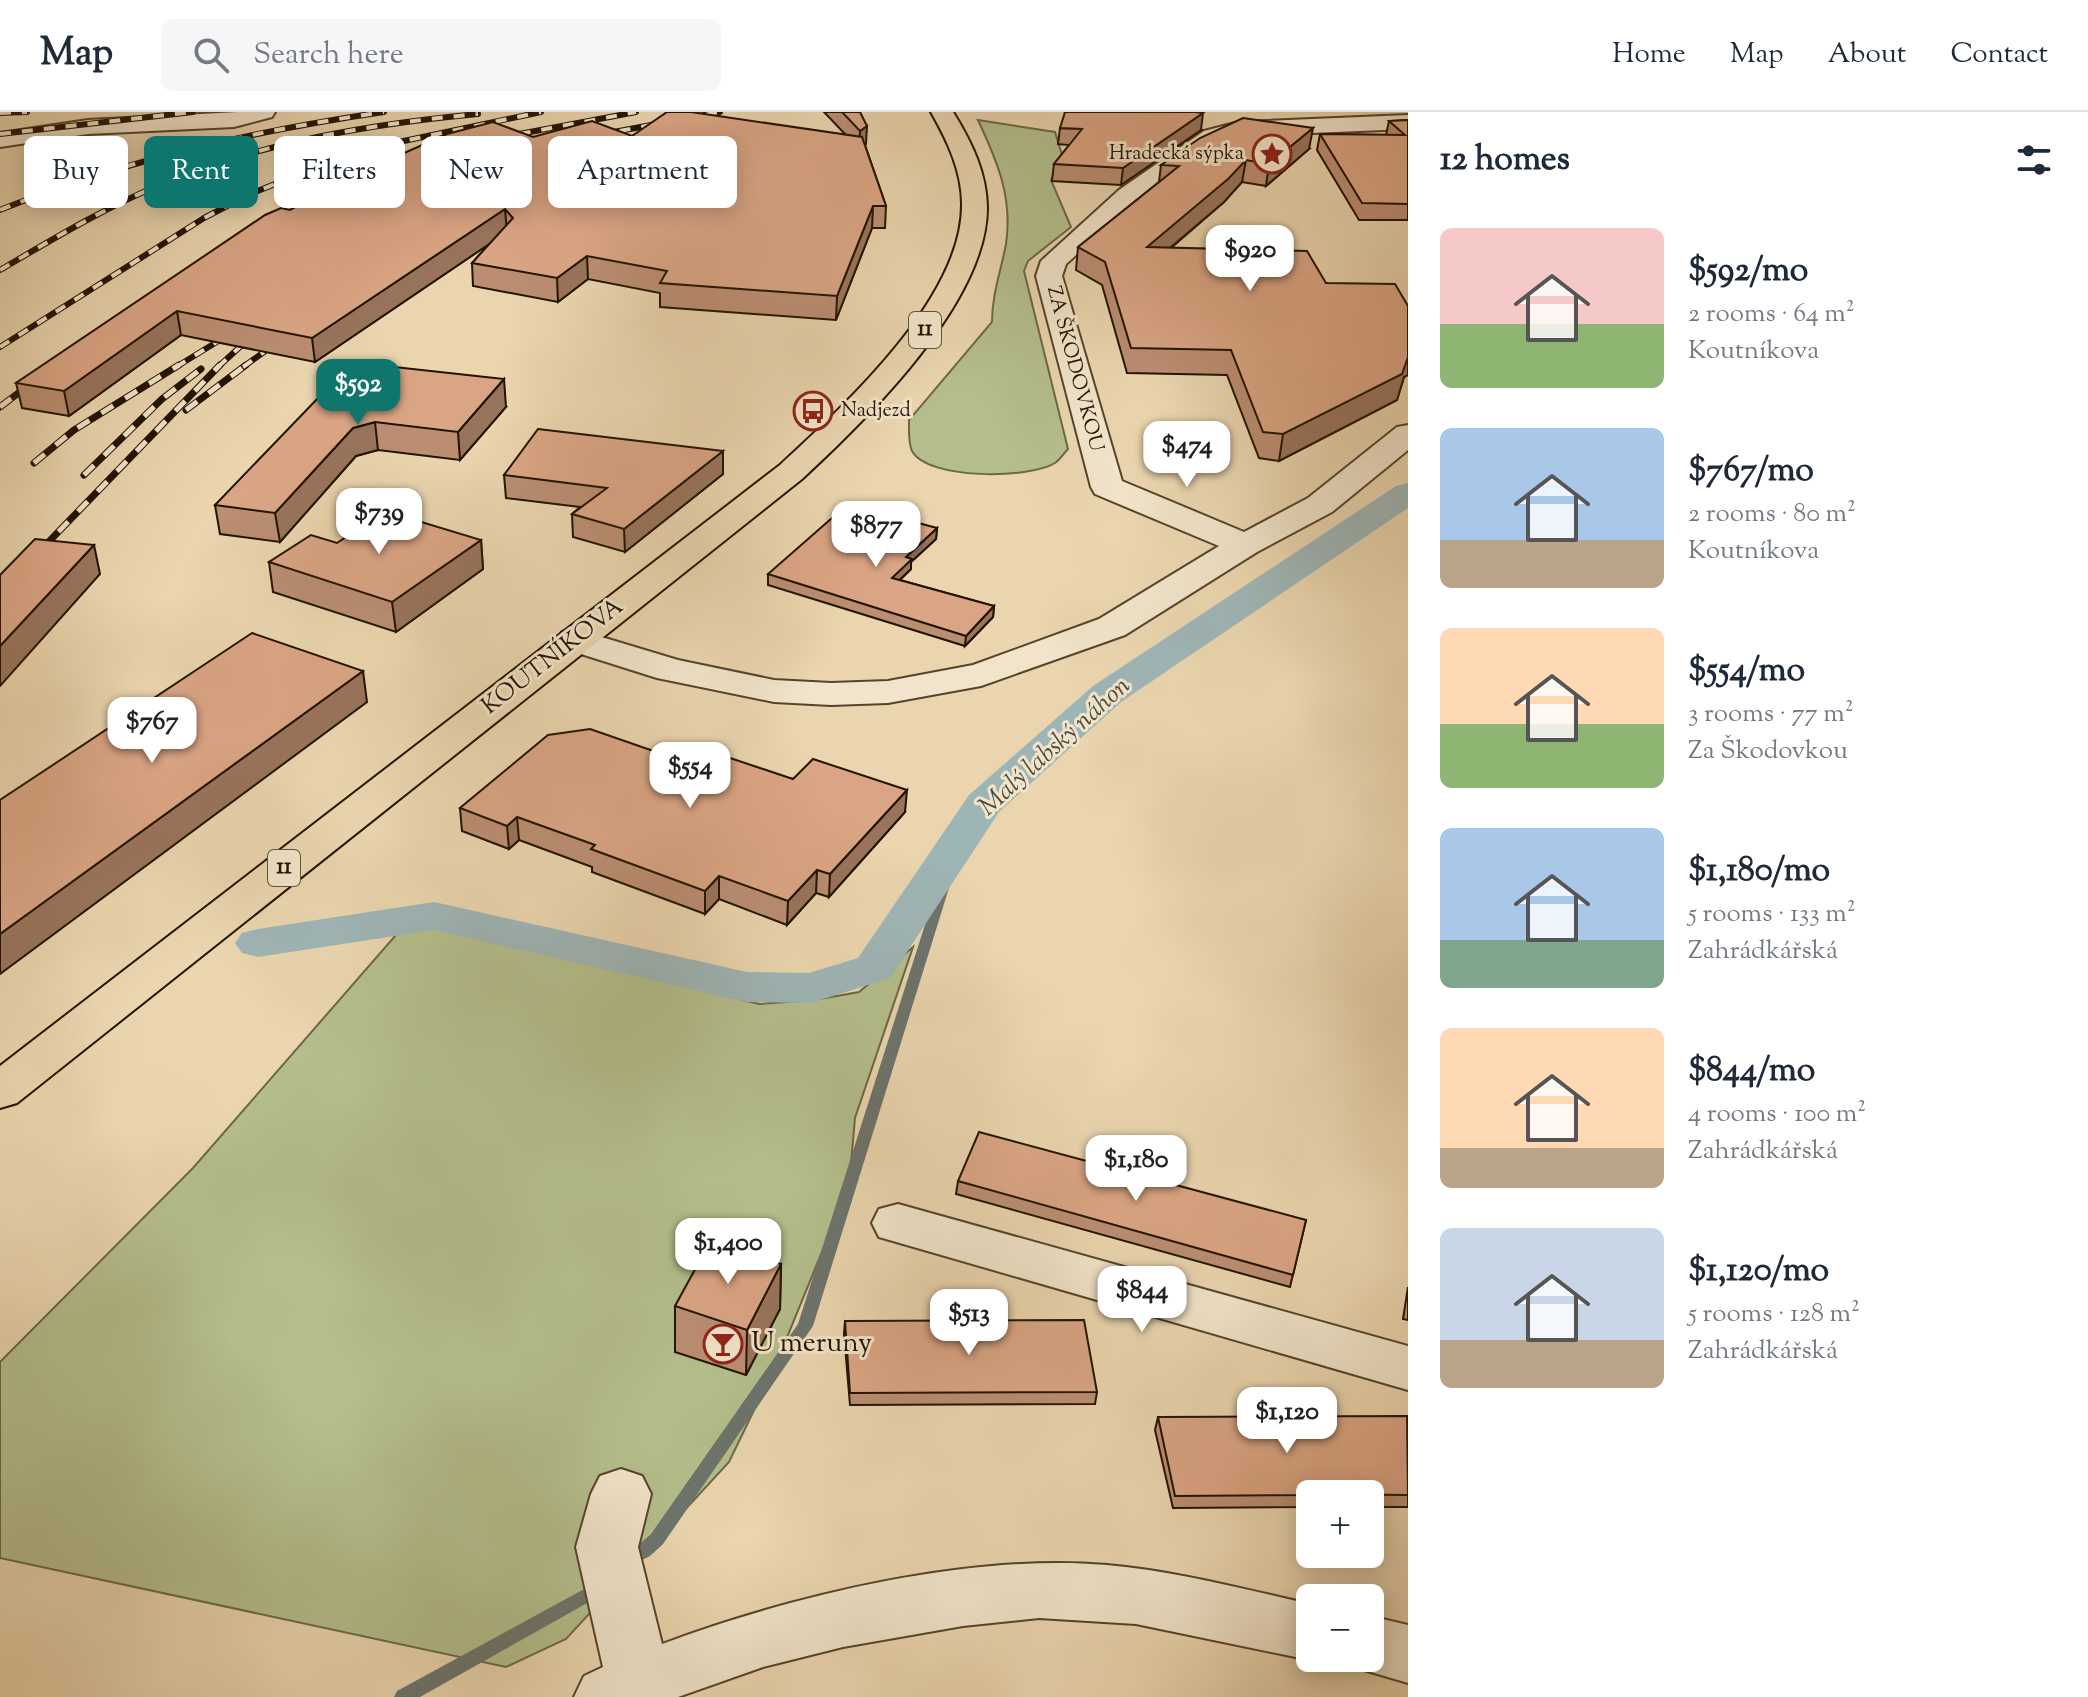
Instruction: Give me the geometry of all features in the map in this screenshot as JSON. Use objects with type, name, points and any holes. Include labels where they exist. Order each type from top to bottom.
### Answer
[{"type":"main road","name":"KOUTNÍKOVA","points":[[0,1091],[791,472],[868,401],[917,343],[956,273],[974,221],[970,173],[958,138],[942,112]]},
{"type":"street","points":[[0,140],[88,127],[234,120],[264,112]]},
{"type":"street","name":"ZA ŠKODOVKOU","points":[[1245,545],[1107,487],[1049,276],[1054,261],[1128,195],[1212,136],[1239,129],[1408,122]]},
{"type":"street","points":[[575,640],[670,670],[748,688],[831,694],[888,692],[981,675],[1112,627],[1245,545],[1320,505],[1408,434]]},
{"type":"street","points":[[898,1223],[1408,1368]]},
{"type":"street","points":[[621,1494],[607,1547],[623,1690],[749,1640],[826,1622],[962,1598],[1014,1593],[1076,1591],[1147,1597],[1296,1629]]},
{"type":"street","points":[[1384,1648],[1408,1654]]},
{"type":"green space","points":[[978,120],[1055,132],[1063,158],[1051,180],[1071,227],[1028,261],[1024,271],[1068,449],[1055,463],[1024,472],[980,474],[937,467],[912,451],[909,440],[909,420],[992,322],[1006,244],[1007,211],[1002,180]]},
{"type":"green space","points":[[402,928],[453,928],[759,1004],[814,1000],[859,992],[913,947],[855,1118],[849,1186],[774,1369],[729,1462],[566,1639],[506,1667],[0,1558],[0,1362],[193,1168]]},
{"type":"building","points":[[667,112],[691,112],[862,137],[886,206],[873,206],[837,296],[660,283],[667,271],[587,256],[557,278],[472,263],[513,218],[505,209],[312,338],[177,311],[64,391],[16,383],[265,215],[281,208],[405,208],[405,153],[421,146],[421,208],[532,208],[532,137],[592,121],[632,136]]},
{"type":"building","points":[[842,112],[860,112],[867,126],[860,131]]},
{"type":"building","points":[[1065,112],[1203,113],[1123,168],[1054,164],[1082,129],[1060,128]]},
{"type":"building","points":[[1243,118],[1313,128],[1269,164],[1246,160],[1147,247],[1307,251],[1326,283],[1395,284],[1408,306],[1408,357],[1402,374],[1283,434],[1263,432],[1231,350],[1131,348],[1105,262],[1078,247],[1179,166],[1161,165],[1200,138]]},
{"type":"building","points":[[1408,120],[1408,204],[1362,203],[1320,134],[1405,135],[1389,121]]},
{"type":"building","points":[[493,122],[530,136],[442,136],[447,134]]},
{"type":"building","points":[[376,365],[504,379],[458,432],[375,422],[353,428],[275,513],[215,505],[318,398],[343,401]]},
{"type":"building","points":[[538,429],[723,451],[624,529],[572,514],[607,488],[504,475]]},
{"type":"building","points":[[848,504],[937,528],[906,557],[912,559],[892,578],[994,606],[966,636],[768,574]]},
{"type":"building","points":[[385,511],[481,540],[392,602],[269,562],[311,535],[337,543]]},
{"type":"building","points":[[35,539],[94,545],[0,646],[0,575]]},
{"type":"building","points":[[252,633],[363,671],[0,934],[0,800]]},
{"type":"building","points":[[590,729],[688,763],[703,749],[793,779],[813,759],[907,790],[830,874],[817,870],[788,901],[719,876],[705,891],[591,849],[595,845],[517,817],[507,826],[460,808],[548,735]]},
{"type":"building","points":[[979,1132],[1306,1220],[1293,1275],[958,1181]]},
{"type":"building","points":[[710,1242],[781,1264],[747,1330],[675,1306]]},
{"type":"building","points":[[1084,1320],[1097,1392],[850,1393],[845,1321]]},
{"type":"building","points":[[1407,1416],[1408,1495],[1384,1495],[1384,1480],[1296,1480],[1296,1495],[1175,1496],[1158,1417]]},
{"type":"waterway","name":"Malý labský náhon","points":[[258,943],[434,916],[747,987],[811,988],[874,968],[984,804],[1107,694],[1408,493]]},
{"type":"waterway","points":[[640,1554],[657,1539],[805,1326],[956,846]]},
{"type":"waterway","points":[[403,1697],[599,1588]]},
{"type":"railway","points":[[0,113],[27,112]]},
{"type":"railway","points":[[0,134],[193,112]]},
{"type":"railway","points":[[0,210],[94,176],[189,149],[286,128],[384,112]]},
{"type":"railway","points":[[0,347],[204,218],[248,195],[302,173],[399,142],[541,112]]},
{"type":"railway","points":[[509,136],[636,112]]},
{"type":"railway","points":[[598,135],[720,112]]},
{"type":"railway","points":[[0,270],[121,203],[200,169],[278,146],[357,129],[478,114]]},
{"type":"railway","points":[[176,367],[233,332]]},
{"type":"railway","points":[[219,366],[255,333]]},
{"type":"railway","points":[[243,367],[264,352]]},
{"type":"railway","points":[[34,463],[74,430],[179,365]]},
{"type":"railway","points":[[186,410],[246,365]]},
{"type":"railway","points":[[0,592],[219,366]]},
{"type":"railway","points":[[84,475],[162,399],[201,369]]},
{"type":"railway","points":[[0,407],[37,379]]},
{"type":"place","name":"Hradecká sýpka","points":[[1272,154]]},
{"type":"place","name":"Nadjezd","points":[[813,411]]},
{"type":"place","name":"U meruny","points":[[723,1344]]}]
